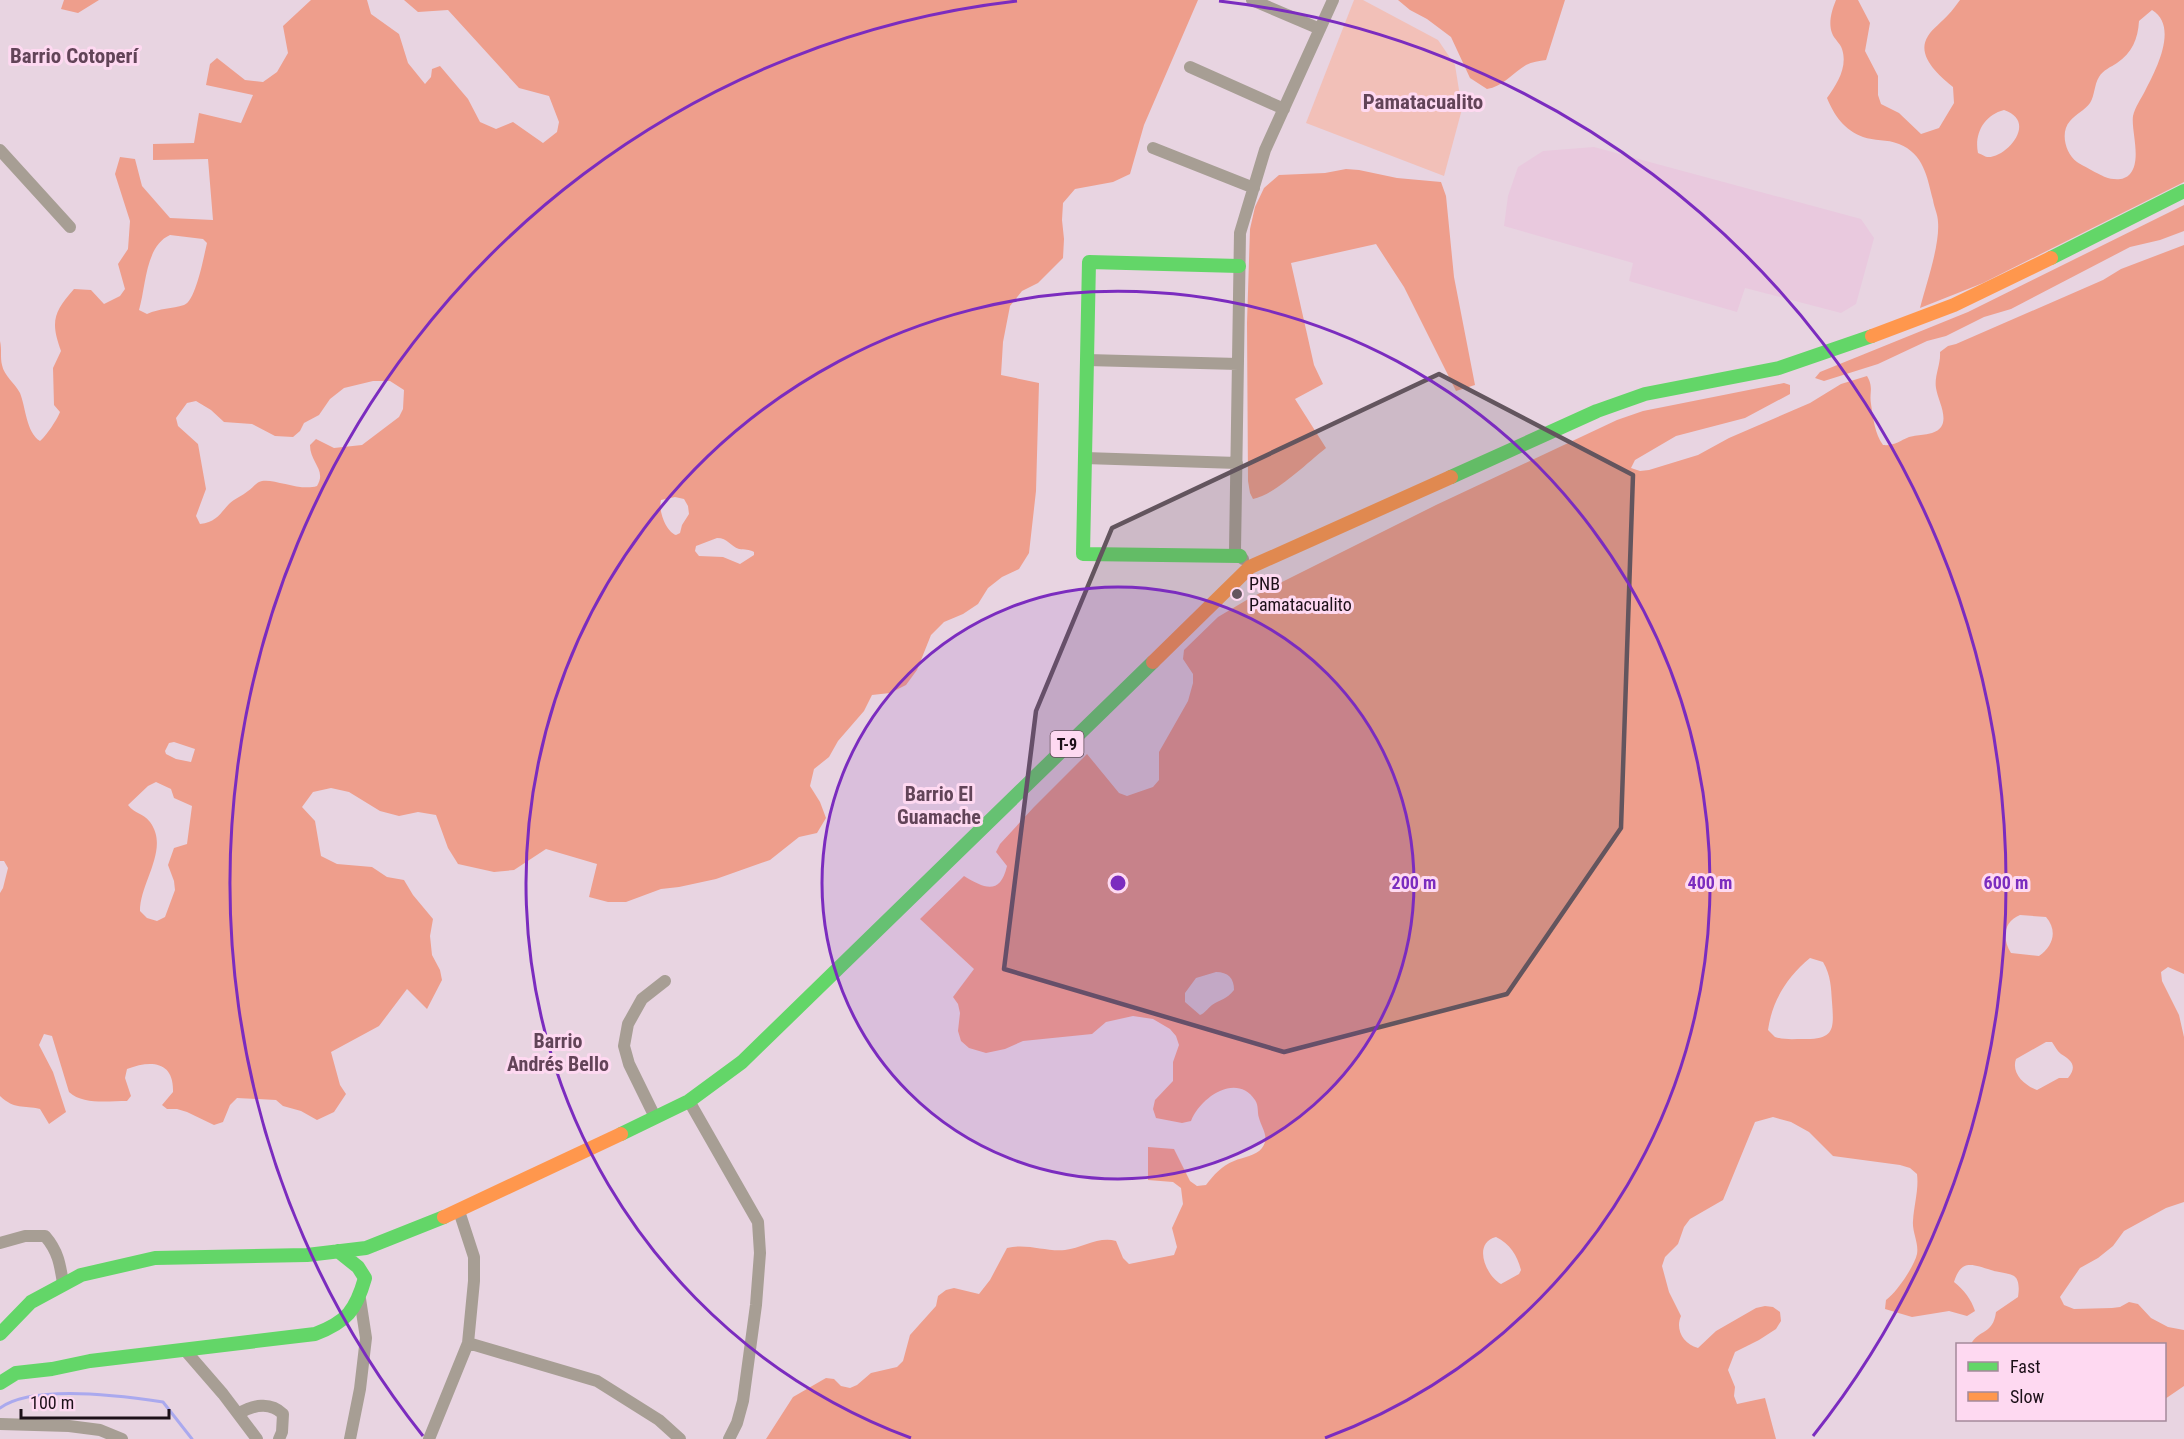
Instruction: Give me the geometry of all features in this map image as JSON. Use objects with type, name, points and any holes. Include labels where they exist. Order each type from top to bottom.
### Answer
[{"type":"main road","name":"T-9","points":[[0,1334],[31,1302],[81,1275],[154,1258],[307,1255],[366,1248],[459,1211],[689,1101],[742,1062],[1216,598],[1245,562],[1597,411],[1645,394],[1779,368],[1954,304],[2046,261],[2184,190]]},
{"type":"main road","points":[[1239,266],[1089,262],[1083,554],[1245,562]]},
{"type":"main road","points":[[0,1383],[16,1373],[52,1369],[90,1361],[315,1334],[336,1327],[349,1315],[360,1299],[365,1278],[358,1267],[338,1251]]},
{"type":"street","points":[[1252,0],[1320,29]]},
{"type":"street","points":[[1245,562],[1235,551],[1240,232],[1265,150],[1334,0]]},
{"type":"street","points":[[1190,67],[1284,109]]},
{"type":"street","points":[[1153,148],[1254,188]]},
{"type":"street","points":[[0,150],[70,227]]},
{"type":"street","points":[[1087,360],[1238,364]]},
{"type":"street","points":[[1085,458],[1237,463]]},
{"type":"street","points":[[655,1117],[629,1064],[624,1046],[628,1024],[642,999],[664,981]]},
{"type":"street","points":[[689,1101],[758,1222],[760,1253],[745,1391],[737,1423],[729,1439]]},
{"type":"street","points":[[429,1439],[468,1343],[474,1257],[459,1211]]},
{"type":"street","points":[[0,1243],[25,1236],[45,1236],[60,1258],[63,1283]]},
{"type":"street","points":[[350,1439],[360,1389],[366,1338],[360,1299]]},
{"type":"street","points":[[468,1343],[597,1381],[660,1420],[680,1439]]},
{"type":"street","points":[[184,1349],[257,1439]]},
{"type":"street","points":[[238,1414],[248,1408],[263,1405],[277,1407],[284,1414],[279,1439]]},
{"type":"street","points":[[0,1424],[100,1430],[122,1439]]},
{"type":"highlighted area","points":[[1439,374],[1633,475],[1621,828],[1507,994],[1284,1052],[1004,969],[1036,711],[1112,528]]},
{"type":"shaded area","points":[[64,0],[99,0],[78,13],[61,9]]},
{"type":"shaded area","points":[[311,0],[367,0],[371,14],[399,34],[408,63],[425,84],[431,77],[432,69],[440,66],[468,99],[480,122],[496,129],[513,122],[543,143],[557,132],[559,122],[549,96],[519,88],[448,10],[418,12],[404,0],[1198,0],[1144,125],[1130,174],[1113,182],[1075,189],[1063,203],[1063,258],[1038,283],[1022,291],[1010,306],[1003,342],[1001,375],[1039,383],[1036,491],[1029,553],[1019,569],[1002,577],[988,588],[978,604],[963,614],[944,622],[931,635],[917,670],[906,685],[890,693],[872,695],[864,711],[838,741],[829,757],[814,769],[810,786],[826,818],[817,833],[799,837],[770,860],[716,879],[661,889],[626,902],[608,902],[589,897],[597,864],[546,849],[514,870],[494,872],[458,864],[448,848],[436,815],[418,812],[399,816],[380,811],[349,792],[331,788],[313,792],[302,807],[315,821],[321,856],[337,864],[372,867],[387,877],[404,880],[433,919],[430,936],[432,955],[440,970],[442,980],[427,1009],[407,989],[379,1026],[331,1052],[340,1085],[346,1094],[334,1112],[317,1120],[301,1111],[283,1106],[276,1100],[237,1098],[230,1105],[223,1122],[214,1125],[187,1112],[167,1109],[162,1105],[173,1092],[172,1082],[170,1074],[165,1069],[152,1064],[127,1069],[125,1078],[131,1096],[127,1101],[81,1099],[69,1092],[52,1036],[44,1034],[39,1045],[53,1072],[66,1112],[49,1124],[40,1109],[15,1105],[0,1096],[0,893],[8,868],[4,861],[0,861],[0,341],[3,369],[20,393],[29,426],[40,441],[60,412],[54,405],[53,368],[61,351],[55,324],[58,311],[74,289],[91,290],[104,304],[120,296],[125,289],[118,264],[128,249],[130,221],[115,174],[120,157],[135,159],[142,186],[170,218],[213,220],[208,159],[153,160],[153,144],[194,143],[199,113],[241,123],[253,95],[206,85],[210,64],[217,58],[245,80],[263,82],[277,72],[288,53],[283,26]],"holes":[[[170,235],[203,239],[207,243],[196,287],[188,302],[147,314],[139,310],[151,258],[162,240]],[[373,381],[390,381],[404,390],[403,409],[399,417],[362,445],[334,448],[316,439],[310,445],[312,457],[320,475],[317,486],[302,487],[270,481],[259,482],[231,502],[214,520],[200,524],[196,516],[206,489],[198,444],[178,426],[176,418],[187,403],[196,401],[211,410],[224,422],[252,424],[275,436],[293,437],[304,423],[319,415],[330,399],[344,388]],[[675,497],[684,499],[689,514],[680,533],[676,535],[669,530],[660,504],[661,500]],[[721,538],[739,549],[754,552],[754,555],[740,564],[723,557],[699,556],[695,551],[696,546]],[[174,742],[195,749],[191,762],[176,759],[166,754],[169,743]],[[156,782],[171,789],[174,798],[192,806],[187,844],[174,848],[168,865],[175,890],[165,917],[157,921],[147,918],[140,911],[141,900],[156,854],[155,832],[150,822],[128,805],[148,786]]]},
{"type":"shaded area","points":[[1354,0],[1363,0],[1438,40],[1455,65],[1462,109],[1444,176],[1306,123]]},
{"type":"shaded area","points":[[1398,0],[1565,0],[1546,60],[1526,65],[1503,83],[1487,89],[1470,78],[1451,37]]},
{"type":"shaded area","points":[[1836,0],[1858,0],[1870,23],[1865,51],[1878,76],[1878,95],[1881,104],[1899,113],[1921,134],[1939,128],[1954,103],[1953,87],[1931,65],[1925,51],[1925,43],[1930,33],[1960,0],[2184,0],[2184,182],[1983,283],[1920,308],[1932,265],[1938,231],[1929,183],[1919,160],[1907,148],[1894,142],[1856,134],[1840,121],[1833,110],[1827,98],[1838,81],[1844,62],[1842,49],[1830,25]],"holes":[[[2152,10],[2160,17],[2165,37],[2159,60],[2133,116],[2135,161],[2130,174],[2125,178],[2108,178],[2073,158],[2065,142],[2065,131],[2070,121],[2090,103],[2097,80],[2101,75],[2130,50],[2136,40],[2139,21]],[[2004,110],[2014,116],[2019,123],[2019,131],[2015,139],[2010,146],[1994,156],[1987,157],[1978,153],[1979,132],[1982,126],[1991,116]]]},
{"type":"shaded area","points":[[1594,147],[1861,219],[1874,238],[1856,304],[1841,313],[1745,288],[1737,312],[1629,281],[1633,263],[1504,226],[1508,196],[1518,167],[1543,151]]},
{"type":"shaded area","points":[[1346,169],[1397,178],[1441,182],[1446,196],[1454,277],[1475,385],[1456,391],[1404,287],[1376,244],[1291,263],[1314,365],[1323,384],[1295,399],[1326,448],[1281,485],[1253,499],[1248,481],[1247,323],[1250,229],[1255,207],[1264,188],[1279,175],[1325,173]]},
{"type":"shaded area","points":[[2184,205],[2184,231],[2160,240],[2130,247],[2011,309],[1984,317],[1946,336],[1927,341],[1878,364],[1824,381],[1815,378],[1820,372],[1968,312]]},
{"type":"shaded area","points":[[2184,245],[2184,974],[2168,967],[2161,972],[2162,981],[2179,1015],[2184,1037],[2184,1202],[2166,1208],[2124,1231],[2113,1246],[2080,1268],[2060,1297],[2064,1305],[2074,1309],[2120,1307],[2129,1302],[2138,1304],[2151,1318],[2168,1327],[2184,1330],[2184,1386],[2166,1398],[2166,1343],[1972,1343],[1992,1325],[1996,1312],[2018,1297],[2018,1282],[2013,1275],[1973,1265],[1960,1270],[1954,1282],[1967,1295],[1975,1311],[1967,1316],[1949,1311],[1912,1317],[1885,1309],[1886,1300],[1904,1279],[1917,1254],[1913,1225],[1917,1174],[1910,1168],[1900,1165],[1833,1156],[1809,1132],[1791,1122],[1773,1117],[1755,1122],[1723,1200],[1690,1219],[1684,1227],[1678,1244],[1665,1257],[1662,1266],[1669,1292],[1681,1316],[1680,1331],[1684,1340],[1698,1348],[1716,1331],[1756,1308],[1773,1307],[1780,1312],[1781,1321],[1776,1329],[1735,1352],[1728,1370],[1735,1387],[1734,1396],[1737,1404],[1765,1398],[1776,1439],[766,1439],[793,1397],[826,1378],[834,1379],[841,1386],[850,1388],[871,1373],[897,1367],[903,1361],[910,1335],[936,1306],[938,1296],[954,1288],[979,1294],[990,1280],[1007,1248],[1022,1246],[1065,1250],[1097,1241],[1110,1240],[1116,1241],[1123,1258],[1129,1264],[1174,1255],[1177,1247],[1172,1228],[1183,1204],[1181,1188],[1173,1182],[1148,1180],[1148,1147],[1174,1149],[1190,1181],[1197,1186],[1206,1185],[1225,1165],[1256,1153],[1262,1148],[1265,1133],[1256,1102],[1247,1092],[1238,1088],[1219,1091],[1210,1097],[1202,1104],[1191,1121],[1182,1123],[1156,1118],[1153,1109],[1155,1100],[1173,1081],[1173,1062],[1179,1045],[1170,1029],[1153,1019],[1133,1016],[1106,1022],[1092,1034],[1023,1041],[1005,1049],[986,1053],[969,1048],[961,1041],[958,1031],[960,1013],[953,997],[974,969],[920,919],[964,876],[978,884],[996,886],[1004,876],[1007,866],[996,852],[1000,844],[1087,754],[1119,793],[1127,796],[1153,787],[1159,780],[1159,752],[1188,701],[1193,683],[1193,674],[1183,659],[1184,650],[1218,617],[1250,598],[1436,505],[1617,420],[1643,411],[1784,383],[1790,385],[1790,394],[1745,418],[1676,436],[1635,460],[1631,468],[1640,471],[1698,455],[1729,438],[1810,403],[1841,384],[1867,376],[1871,387],[1875,426],[1883,445],[1932,433],[1939,430],[1943,419],[1936,384],[1940,352],[1948,346],[2103,280],[2121,269]],"holes":[[[2020,915],[2046,917],[2050,922],[2053,933],[2051,943],[2039,956],[2011,953],[2008,948],[2005,937],[2007,926]],[[1810,958],[1823,962],[1829,977],[1833,1019],[1830,1031],[1827,1035],[1814,1039],[1775,1037],[1768,1030],[1777,999],[1794,973]],[[1216,972],[1227,975],[1233,982],[1234,990],[1200,1015],[1185,1002],[1185,993],[1196,978]],[[2046,1042],[2052,1042],[2070,1061],[2073,1070],[2068,1078],[2059,1078],[2037,1090],[2017,1074],[2016,1059]],[[1496,1237],[1505,1243],[1512,1250],[1521,1270],[1519,1274],[1501,1284],[1495,1280],[1484,1260],[1483,1252],[1489,1240]]]},
{"type":"waterway","points":[[0,1408],[34,1396],[56,1394],[103,1395],[163,1402],[192,1439]]},
{"type":"traffic: fast","points":[[2051,258],[2184,191]]},
{"type":"traffic: fast","points":[[1239,266],[1089,262],[1083,554],[1240,556]]},
{"type":"traffic: fast","points":[[1451,477],[1597,411],[1645,394],[1779,368],[1872,336]]},
{"type":"traffic: fast","points":[[621,1134],[689,1101],[742,1062],[1153,662]]},
{"type":"traffic: fast","points":[[0,1334],[31,1302],[81,1275],[155,1258],[307,1255],[366,1248],[444,1217]]},
{"type":"traffic: fast","points":[[0,1383],[16,1373],[52,1369],[90,1361],[315,1334],[335,1325],[349,1314],[358,1299],[365,1278],[358,1267],[338,1251]]},
{"type":"traffic: slow","points":[[1872,336],[1954,305],[2051,258]]},
{"type":"traffic: slow","points":[[1153,662],[1250,567],[1451,477]]},
{"type":"traffic: slow","points":[[444,1217],[621,1134]]},
{"type":"place","name":"PNB Pamatacualito","points":[[1237,594]]},
{"type":"district","name":"Barrio Cotoperí","points":[[74,56]]},
{"type":"district","name":"Pamatacualito","points":[[1423,102]]},
{"type":"district","name":"Barrio El Guamache","points":[[939,806]]},
{"type":"district","name":"Barrio Andrés Bello","points":[[558,1052]]}]
